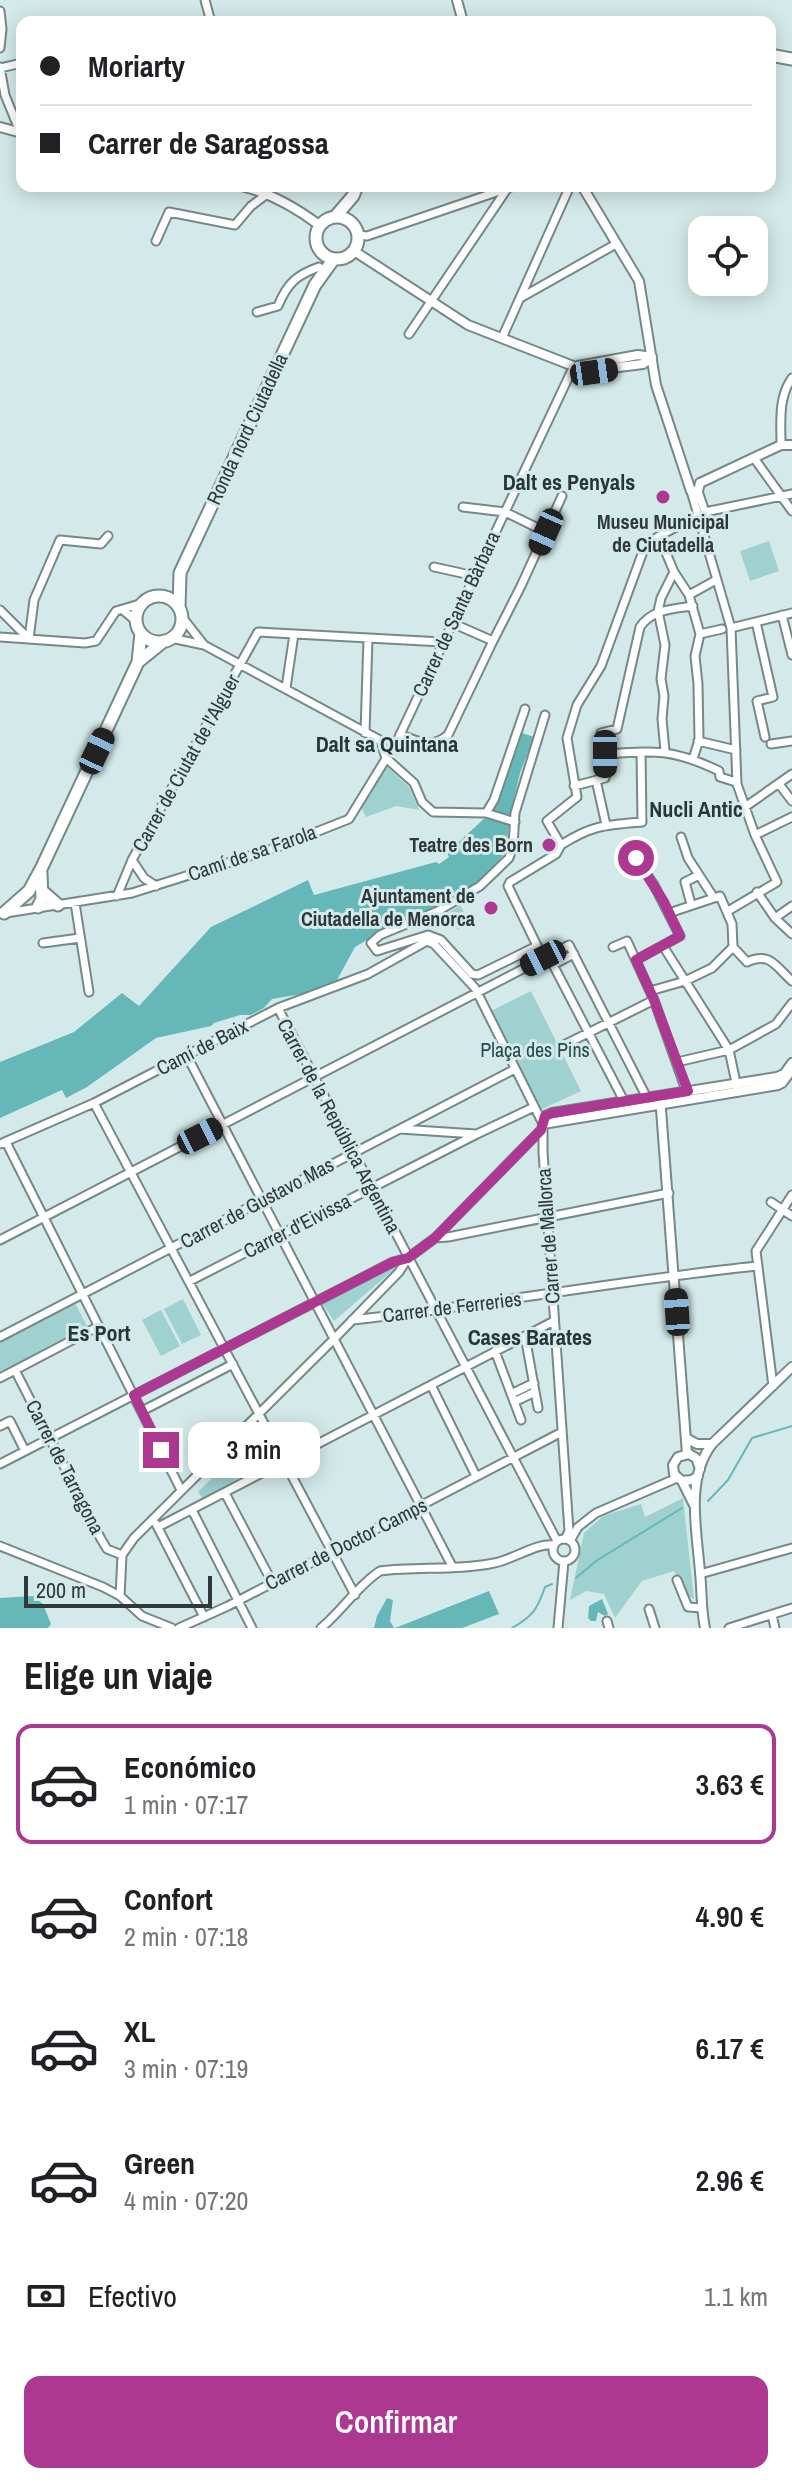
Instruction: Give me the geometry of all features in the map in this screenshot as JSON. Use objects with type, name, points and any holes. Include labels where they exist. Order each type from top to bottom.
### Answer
[{"type":"main road","points":[[335,217],[354,192]]},
{"type":"main road","points":[[355,192],[357,232],[354,251],[345,258],[333,260],[319,251],[315,238],[319,225],[328,218],[347,220],[357,232]]},
{"type":"main road","name":"Ronda nord Ciutadella","points":[[315,285],[319,251]]},
{"type":"main road","name":"Ronda nord Ciutadella","points":[[147,600],[180,573],[315,285],[333,260]]},
{"type":"main road","name":"Ronda nord Ciutadella","points":[[180,573],[181,613]]},
{"type":"main road","points":[[2,914],[29,891],[42,867],[138,662],[141,633],[136,621],[137,614],[147,600],[168,598],[181,613],[178,631],[138,662]]},
{"type":"main road","points":[[141,633],[155,641],[168,640]]},
{"type":"main road","points":[[38,907],[42,867]]},
{"type":"main road","points":[[29,891],[38,907]]},
{"type":"main road","points":[[42,891],[58,905]]},
{"type":"street","points":[[0,11],[0,48]]},
{"type":"street","points":[[0,68],[5,95],[16,120]]},
{"type":"street","points":[[260,192],[294,207],[319,225]]},
{"type":"street","points":[[357,232],[367,236],[495,192]]},
{"type":"street","points":[[409,334],[507,192]]},
{"type":"street","points":[[502,338],[566,192]]},
{"type":"street","points":[[586,192],[639,281],[656,383],[676,449],[695,487],[726,628],[736,782],[755,835],[777,882],[728,911]]},
{"type":"street","points":[[156,241],[169,212],[235,225],[251,206],[267,194]]},
{"type":"street","points":[[520,298],[616,244]]},
{"type":"street","points":[[354,251],[468,325],[582,369],[643,364],[656,383]]},
{"type":"street","points":[[257,312],[278,306],[286,287],[306,272],[319,267]]},
{"type":"street","points":[[532,271],[545,284]]},
{"type":"street","points":[[643,364],[651,352]]},
{"type":"street","points":[[582,369],[651,352]]},
{"type":"street","name":"Carrer de Santa Bàrbara","points":[[349,819],[399,736],[568,379],[574,368],[582,369]]},
{"type":"street","points":[[781,445],[782,401],[792,378]]},
{"type":"street","points":[[695,487],[781,445],[792,445]]},
{"type":"street","points":[[754,458],[792,511]]},
{"type":"street","points":[[561,845],[547,821],[577,797],[567,738],[577,705],[601,666],[645,546],[701,514],[792,494]]},
{"type":"street","points":[[168,640],[204,645],[380,740],[399,736],[422,744],[441,741],[448,735],[562,496]]},
{"type":"street","name":"Carrer de Santa Bàrbara","points":[[463,507],[505,512]]},
{"type":"street","points":[[505,512],[546,532]]},
{"type":"street","points":[[29,639],[34,600],[60,540],[101,544],[108,536]]},
{"type":"street","points":[[659,536],[674,572],[689,595],[700,634],[695,656],[698,741],[693,759]]},
{"type":"street","points":[[434,567],[475,576]]},
{"type":"street","points":[[665,751],[661,679],[665,645],[658,611],[674,572]]},
{"type":"street","points":[[689,595],[716,580]]},
{"type":"street","points":[[0,637],[85,643],[96,641],[116,611],[147,600]]},
{"type":"street","points":[[606,825],[601,779],[605,754],[601,733],[617,729],[640,627],[646,618],[658,611],[693,606]]},
{"type":"street","points":[[0,610],[29,639]]},
{"type":"street","points":[[123,610],[136,621]]},
{"type":"street","points":[[181,613],[204,645]]},
{"type":"street","points":[[700,634],[792,613]]},
{"type":"street","points":[[782,615],[792,655]]},
{"type":"street","points":[[756,622],[773,697],[757,701],[767,742],[792,741]]},
{"type":"street","points":[[452,623],[493,641]]},
{"type":"street","name":"Carrer de Ciutat de l'Alguer","points":[[117,896],[132,860],[258,632],[294,634]]},
{"type":"street","points":[[286,688],[294,634],[442,642]]},
{"type":"street","points":[[365,733],[368,638]]},
{"type":"street","points":[[488,814],[525,709]]},
{"type":"street","points":[[537,946],[478,975],[472,974],[441,940],[428,935],[377,951],[371,943],[380,935],[438,911],[480,886],[509,858],[512,851],[512,821],[545,715]]},
{"type":"street","points":[[380,740],[386,758],[414,783],[422,802],[433,812],[488,814],[512,821]]},
{"type":"street","points":[[698,741],[736,750]]},
{"type":"street","points":[[605,754],[665,751],[693,759],[719,771],[720,777],[736,782]]},
{"type":"street","points":[[624,1106],[553,965],[537,946],[508,886],[556,854],[561,845],[582,831],[642,822],[641,752]]},
{"type":"street","points":[[745,807],[792,774]]},
{"type":"street","points":[[574,786],[601,779]]},
{"type":"street","points":[[779,784],[792,801]]},
{"type":"street","points":[[755,835],[792,817]]},
{"type":"street","name":"Camí de sa Farola","points":[[2,914],[117,896],[156,886],[278,847],[349,819]]},
{"type":"street","points":[[681,837],[688,858],[714,898]]},
{"type":"street","points":[[636,858],[654,885],[680,936],[636,960]]},
{"type":"street","points":[[132,860],[144,878],[156,886]]},
{"type":"street","points":[[691,904],[685,882],[699,875]]},
{"type":"street","points":[[757,892],[775,918],[792,934]]},
{"type":"street","points":[[669,913],[720,896],[732,924],[733,947],[747,962],[765,957],[792,981]]},
{"type":"street","points":[[75,903],[89,992]]},
{"type":"street","points":[[775,918],[792,906]]},
{"type":"street","points":[[43,943],[80,938]]},
{"type":"street","name":"Camí de Baix","points":[[3,1143],[94,1103],[278,1008],[368,974],[427,941],[455,965],[476,991]]},
{"type":"street","points":[[613,947],[627,941],[654,1000],[688,1096]]},
{"type":"street","points":[[0,1240],[569,945],[647,1098]]},
{"type":"street","points":[[663,946],[729,1050],[736,1088]]},
{"type":"street","points":[[650,991],[685,981],[712,968],[733,947]]},
{"type":"street","points":[[553,965],[574,954]]},
{"type":"street","points":[[476,991],[542,1127]]},
{"type":"street","points":[[564,1045],[654,1000]]},
{"type":"street","points":[[677,1062],[729,1050],[776,1024],[792,1003]]},
{"type":"street","name":"Carrer de la República Argentina","points":[[278,1008],[512,1458],[561,1541],[554,1555],[564,1561]]},
{"type":"street","points":[[186,1054],[452,1566]]},
{"type":"street","name":"Carrer de Gustavo Mas","points":[[0,1337],[515,1069]]},
{"type":"street","points":[[120,1596],[122,1555],[134,1538],[334,1339],[399,1272],[408,1258],[435,1238],[542,1127],[596,1110],[736,1088],[778,1085],[789,1071]]},
{"type":"street","points":[[624,1106],[647,1098],[661,1100]]},
{"type":"street","points":[[661,1100],[688,1454]]},
{"type":"street","points":[[94,1103],[355,1595]]},
{"type":"street","name":"Carrer d'Eivissa","points":[[190,1281],[534,1107]]},
{"type":"street","name":"Carrer de Mallorca","points":[[542,1127],[569,1531],[561,1541]]},
{"type":"street","points":[[398,1129],[477,1134]]},
{"type":"street","points":[[3,1143],[44,1217],[181,1490]]},
{"type":"street","points":[[435,1238],[669,1193]]},
{"type":"street","points":[[773,1386],[756,1251],[792,1195]]},
{"type":"street","points":[[771,1202],[792,1216]]},
{"type":"street","points":[[0,1453],[2,1463],[393,1262],[408,1258]]},
{"type":"street","name":"Carrer de Ferreries","points":[[352,1320],[436,1311],[675,1274],[757,1266]]},
{"type":"street","points":[[158,1527],[554,1321]]},
{"type":"street","points":[[0,1378],[99,1326]]},
{"type":"street","points":[[525,1336],[538,1408]]},
{"type":"street","points":[[495,1351],[521,1420]]},
{"type":"street","points":[[142,1411],[233,1364]]},
{"type":"street","points":[[705,1628],[695,1510],[699,1473],[705,1455],[712,1444],[792,1367]]},
{"type":"street","name":"Carrer de Tarragona","points":[[15,1370],[107,1549],[122,1555]]},
{"type":"street","points":[[510,1391],[534,1383]]},
{"type":"street","points":[[431,1385],[476,1476]]},
{"type":"street","points":[[514,1402],[535,1392]]},
{"type":"street","points":[[0,1426],[10,1421],[25,1451]]},
{"type":"street","name":"Carrer de Doctor Camps","points":[[179,1628],[562,1432]]},
{"type":"street","points":[[686,1438],[697,1444],[712,1444]]},
{"type":"street","points":[[695,1510],[673,1465],[678,1457],[712,1444]]},
{"type":"street","points":[[688,1454],[696,1458],[699,1473]]},
{"type":"street","points":[[321,1628],[380,1571],[489,1564],[518,1556],[561,1541],[596,1513],[680,1480],[692,1480],[699,1473]]},
{"type":"street","points":[[225,1493],[272,1582]]},
{"type":"street","points":[[192,1510],[252,1628]]},
{"type":"street","points":[[153,1519],[204,1617]]},
{"type":"street","points":[[558,1628],[564,1561],[570,1559],[575,1551],[561,1541]]},
{"type":"street","points":[[0,1546],[103,1587],[120,1596],[142,1616],[172,1628]]},
{"type":"street","points":[[700,1574],[792,1548]]},
{"type":"street","points":[[677,1580],[688,1607],[702,1608]]},
{"type":"street","points":[[729,1628],[792,1608]]},
{"type":"street","points":[[649,1609],[655,1628]]},
{"type":"street","points":[[772,1615],[775,1628]]},
{"type":"green space","points":[[769,541],[779,571],[750,581],[740,551]]},
{"type":"green space","points":[[388,767],[409,787],[419,810],[396,806],[366,817],[361,807],[381,769]]},
{"type":"green space","points":[[460,905],[465,914],[462,917],[468,925],[458,930],[448,918],[448,913]]},
{"type":"green space","name":"Plaça des Pins","points":[[531,991],[581,1091],[540,1110],[491,1011]]},
{"type":"green space","points":[[397,1263],[398,1266],[334,1321],[322,1303]]},
{"type":"green space","points":[[183,1299],[201,1335],[182,1344],[164,1309]]},
{"type":"green space","points":[[75,1303],[87,1326],[0,1372],[0,1342]]},
{"type":"green space","points":[[161,1310],[180,1346],[161,1356],[142,1320]]},
{"type":"green space","points":[[249,1442],[268,1463],[202,1498],[198,1492]]},
{"type":"green space","points":[[683,1498],[694,1599],[687,1595],[674,1571],[642,1581],[615,1618],[604,1594],[586,1591],[570,1600],[584,1533],[603,1516],[641,1504],[645,1517]]},
{"type":"shaded area","points":[[519,732],[534,737],[520,773],[506,851],[495,866],[471,887],[436,908],[392,925],[355,947],[337,980],[301,994],[272,999],[251,1015],[240,1015],[211,1026],[156,1038],[87,1087],[66,1098],[62,1090],[0,1118],[0,1062],[74,1032],[122,993],[139,1006],[211,927],[308,880],[314,895],[436,862],[439,864],[449,857],[447,853],[489,814]]},
{"type":"shaded area","points":[[489,1591],[499,1614],[462,1628],[395,1628]]},
{"type":"shaded area","points":[[33,1596],[43,1604],[51,1624],[48,1628],[0,1628],[0,1598]]},
{"type":"shaded area","points":[[387,1598],[393,1600],[390,1621],[394,1628],[374,1628],[377,1616]]},
{"type":"shaded area","points":[[602,1599],[608,1614],[605,1616],[598,1612],[596,1621],[591,1621],[588,1618],[589,1606]]},
{"type":"waterway","points":[[708,1501],[728,1480],[752,1438],[792,1426]]},
{"type":"waterway","points":[[576,1578],[596,1561],[682,1508]]},
{"type":"waterway","points":[[512,1628],[533,1612],[545,1587],[552,1584]]},
{"type":"place","name":"Museu Municipal de Ciutadella","points":[[663,497]]},
{"type":"place","name":"Teatre des Born","points":[[549,845]]},
{"type":"place","name":"Ajuntament de Ciutadella de Menorca","points":[[491,908]]},
{"type":"district","name":"Dalt es Penyals","points":[[569,482]]},
{"type":"district","name":"Dalt sa Quintana","points":[[387,744]]},
{"type":"district","name":"Nucli Antic","points":[[696,809]]},
{"type":"district","name":"Es Port","points":[[99,1333]]},
{"type":"district","name":"Cases Barates","points":[[530,1337]]},
{"type":"route","points":[[161,1450],[134,1395],[393,1262],[408,1258],[435,1238],[541,1130],[545,1116],[688,1091],[636,960],[680,936],[664,902],[636,858]]}]
